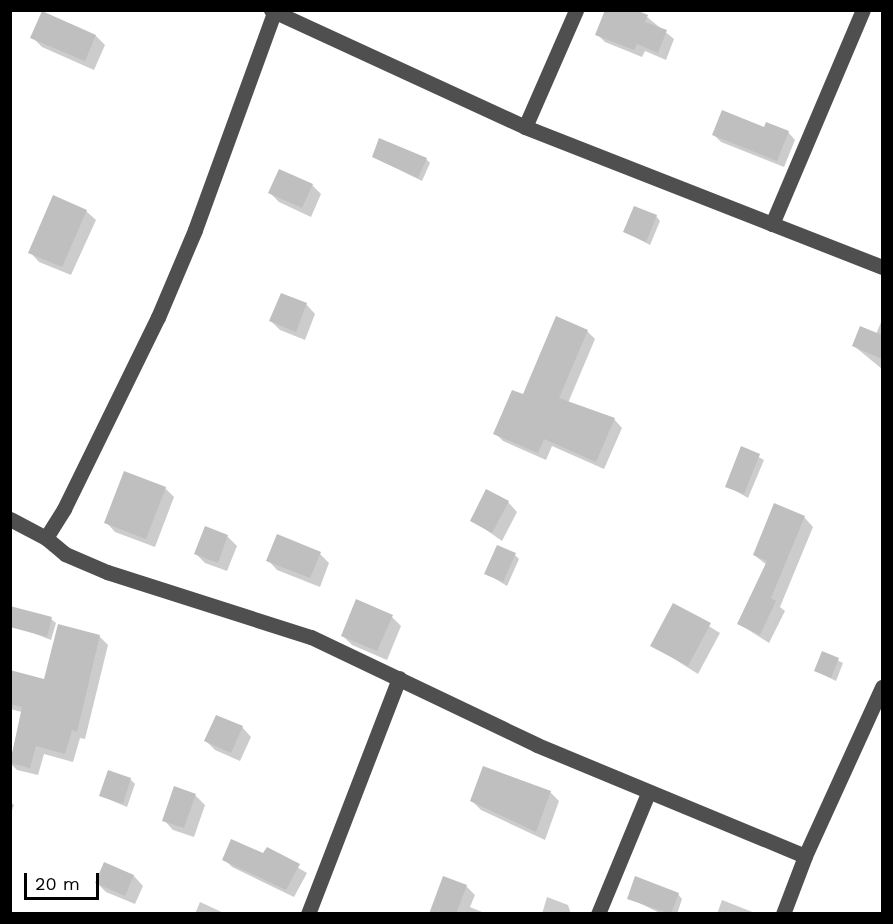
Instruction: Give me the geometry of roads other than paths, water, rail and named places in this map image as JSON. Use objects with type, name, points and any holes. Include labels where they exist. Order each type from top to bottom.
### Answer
[{"type":"street","points":[[525,127],[576,10]]},
{"type":"street","points":[[772,224],[863,10]]},
{"type":"street","points":[[46,537],[64,509],[159,317],[195,230],[273,11],[525,127],[882,267]]},
{"type":"street","points":[[10,519],[46,537],[65,554],[107,572],[311,637],[537,746],[805,856]]},
{"type":"street","points":[[308,914],[399,678]]},
{"type":"street","points":[[783,914],[805,856],[882,691]]},
{"type":"street","points":[[598,914],[648,793]]}]
